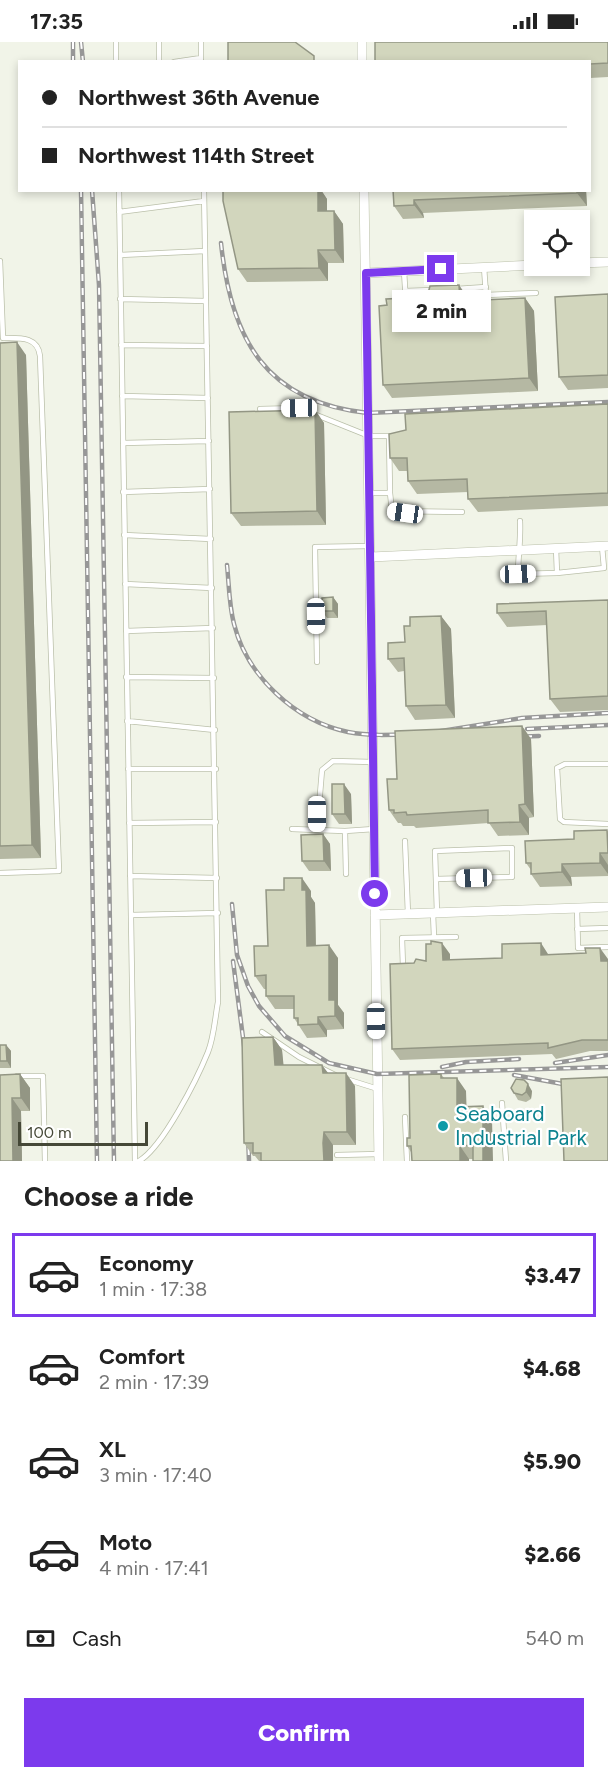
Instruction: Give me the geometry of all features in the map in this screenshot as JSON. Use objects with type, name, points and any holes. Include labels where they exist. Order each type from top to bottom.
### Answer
[{"type":"street","points":[[362,42],[362,60]]},
{"type":"street","points":[[364,192],[379,1158]]},
{"type":"street","points":[[590,263],[608,262]]},
{"type":"street","points":[[366,273],[524,265]]},
{"type":"street","points":[[371,557],[605,546]]},
{"type":"street","points":[[375,915],[608,907]]},
{"type":"lane","points":[[116,42],[116,60]]},
{"type":"lane","points":[[159,42],[159,60]]},
{"type":"lane","points":[[201,42],[201,60]]},
{"type":"lane","points":[[118,192],[130,915],[137,1161],[149,1155],[170,1124],[209,1050],[218,1002],[216,769],[204,192]]},
{"type":"lane","points":[[119,212],[204,201]]},
{"type":"lane","points":[[120,255],[205,251]]},
{"type":"lane","points":[[0,261],[2,338],[30,340],[38,346],[40,356],[59,871],[0,873]]},
{"type":"lane","points":[[484,267],[486,295],[536,293]]},
{"type":"lane","points":[[404,271],[406,303]]},
{"type":"lane","points":[[451,289],[486,287]]},
{"type":"lane","points":[[405,291],[440,290]]},
{"type":"lane","points":[[120,299],[206,301]]},
{"type":"lane","points":[[121,345],[207,346]]},
{"type":"lane","points":[[122,396],[208,398]]},
{"type":"lane","points":[[260,409],[299,408],[369,436],[389,436],[392,511],[462,512]]},
{"type":"lane","points":[[123,443],[209,441]]},
{"type":"lane","points":[[123,492],[210,489]]},
{"type":"lane","points":[[370,494],[390,493]]},
{"type":"lane","points":[[520,521],[521,550],[518,557],[518,574],[604,568],[605,546]]},
{"type":"lane","points":[[124,535],[211,538]]},
{"type":"lane","points":[[317,662],[315,547],[370,546]]},
{"type":"lane","points":[[556,548],[557,573]]},
{"type":"lane","points":[[125,584],[212,588]]},
{"type":"lane","points":[[126,631],[213,627]]},
{"type":"lane","points":[[126,677],[214,678]]},
{"type":"lane","points":[[127,721],[215,730]]},
{"type":"lane","points":[[317,830],[322,770],[333,761],[373,762]]},
{"type":"lane","points":[[608,764],[565,764],[557,768],[560,819],[564,822],[608,824]]},
{"type":"lane","points":[[128,769],[216,769]]},
{"type":"lane","points":[[129,823],[216,822]]},
{"type":"lane","points":[[292,829],[345,831],[374,829]]},
{"type":"lane","points":[[345,831],[346,874]]},
{"type":"lane","points":[[405,841],[408,914]]},
{"type":"lane","points":[[434,938],[435,851],[512,848],[512,877],[436,879]]},
{"type":"lane","points":[[130,876],[217,878]]},
{"type":"lane","points":[[577,908],[578,948],[608,947]]},
{"type":"lane","points":[[130,915],[218,913]]},
{"type":"lane","points":[[577,929],[608,928]]},
{"type":"lane","points":[[403,970],[402,938],[456,937]]},
{"type":"lane","points":[[426,938],[426,948]]},
{"type":"lane","points":[[262,1032],[299,1057],[332,1074],[378,1089]]},
{"type":"lane","points":[[11,1076],[43,1076],[45,1161]]},
{"type":"lane","points":[[502,1103],[506,1161]]},
{"type":"lane","points":[[405,1117],[407,1161]]},
{"type":"lane","points":[[337,1155],[379,1158]]},
{"type":"building","points":[[228,42],[295,42],[314,56],[314,60],[228,60]]},
{"type":"building","points":[[375,42],[608,42],[608,63],[591,64],[591,60],[375,60]]},
{"type":"building","points":[[223,192],[318,192],[318,211],[334,211],[335,250],[318,250],[319,268],[238,269]]},
{"type":"building","points":[[393,192],[577,192],[414,200],[414,205],[394,206]]},
{"type":"building","points":[[459,285],[460,301],[525,298],[529,378],[383,385],[379,306],[387,305],[386,299],[427,297],[430,286]]},
{"type":"building","points":[[608,294],[608,375],[559,377],[555,297]]},
{"type":"building","points":[[17,342],[32,845],[0,846],[0,343]]},
{"type":"building","points":[[608,404],[608,493],[468,499],[467,479],[408,481],[407,458],[390,458],[389,434],[406,430],[405,414]]},
{"type":"building","points":[[315,410],[317,511],[231,513],[229,412]]},
{"type":"building","points":[[333,597],[333,611],[322,611],[322,598]]},
{"type":"building","points":[[608,600],[608,696],[550,699],[546,611],[497,613],[497,604]]},
{"type":"building","points":[[441,616],[446,705],[406,706],[404,658],[388,659],[388,643],[405,642],[404,626],[410,626],[410,617]]},
{"type":"building","points":[[522,726],[525,804],[519,805],[520,822],[488,823],[488,810],[407,815],[406,812],[394,813],[394,810],[389,810],[387,779],[397,779],[395,731]]},
{"type":"building","points":[[332,784],[344,784],[345,814],[332,814]]},
{"type":"building","points":[[607,830],[608,853],[600,853],[600,863],[562,864],[562,872],[531,874],[531,863],[526,863],[525,841],[574,839],[574,831]]},
{"type":"building","points":[[323,834],[324,861],[302,861],[301,835]]},
{"type":"building","points":[[284,878],[302,878],[302,890],[306,890],[307,946],[329,945],[329,1000],[335,1000],[335,1016],[318,1017],[318,1024],[298,1025],[298,1018],[294,1018],[294,996],[266,996],[266,975],[255,976],[254,946],[268,946],[266,890],[284,890]]},
{"type":"building","points":[[431,941],[442,943],[443,960],[502,958],[502,944],[541,943],[541,955],[586,953],[585,948],[600,948],[601,961],[608,961],[608,1040],[582,1040],[548,1048],[548,1043],[392,1049],[390,964],[414,963],[416,959],[426,961],[426,944],[431,944]]},
{"type":"building","points":[[273,1037],[275,1065],[322,1065],[323,1073],[346,1073],[347,1132],[324,1132],[324,1161],[261,1161],[261,1153],[253,1153],[253,1143],[244,1143],[242,1038]]},
{"type":"building","points":[[0,1045],[6,1045],[7,1061],[0,1061]]},
{"type":"building","points":[[20,1074],[21,1098],[12,1098],[13,1161],[0,1161],[0,1075]]},
{"type":"building","name":"Seaboard Industrial Park","points":[[441,1074],[441,1078],[457,1078],[457,1107],[483,1106],[483,1161],[473,1161],[473,1145],[460,1146],[460,1161],[412,1161],[411,1146],[407,1146],[407,1138],[410,1138],[409,1075]]},
{"type":"building","points":[[608,1077],[608,1161],[564,1161],[561,1079]]},
{"type":"building","points":[[516,1079],[524,1080],[528,1084],[526,1092],[522,1095],[514,1093],[511,1088]]},
{"type":"railway","points":[[73,42],[73,60]]},
{"type":"railway","points":[[81,42],[83,60]]},
{"type":"railway","points":[[81,192],[97,1161]]},
{"type":"railway","points":[[92,192],[99,285],[114,1161]]},
{"type":"railway","points":[[221,243],[234,309],[245,336],[260,360],[279,380],[303,395],[333,406],[368,413],[608,402]]},
{"type":"railway","points":[[227,565],[231,609],[240,643],[262,678],[276,693],[292,707],[328,726],[364,734],[411,734]]},
{"type":"railway","points":[[435,732],[522,718],[608,713]]},
{"type":"railway","points":[[527,729],[608,725]]},
{"type":"railway","points":[[511,737],[539,736]]},
{"type":"railway","points":[[232,904],[237,955],[248,986],[259,1006],[285,1036],[329,1063],[377,1074],[608,1067]]},
{"type":"railway","points":[[233,961],[245,1053]]},
{"type":"railway","points":[[555,1063],[608,1055]]},
{"type":"railway","points":[[442,1067],[466,1062],[519,1059]]},
{"type":"railway","points":[[514,1075],[579,1087],[608,1088]]},
{"type":"railway","points":[[248,1134],[249,1161]]},
{"type":"place","name":"Seaboard Industrial Park","points":[[443,1126]]},
{"type":"route","points":[[375,894],[366,273],[441,269]]}]
